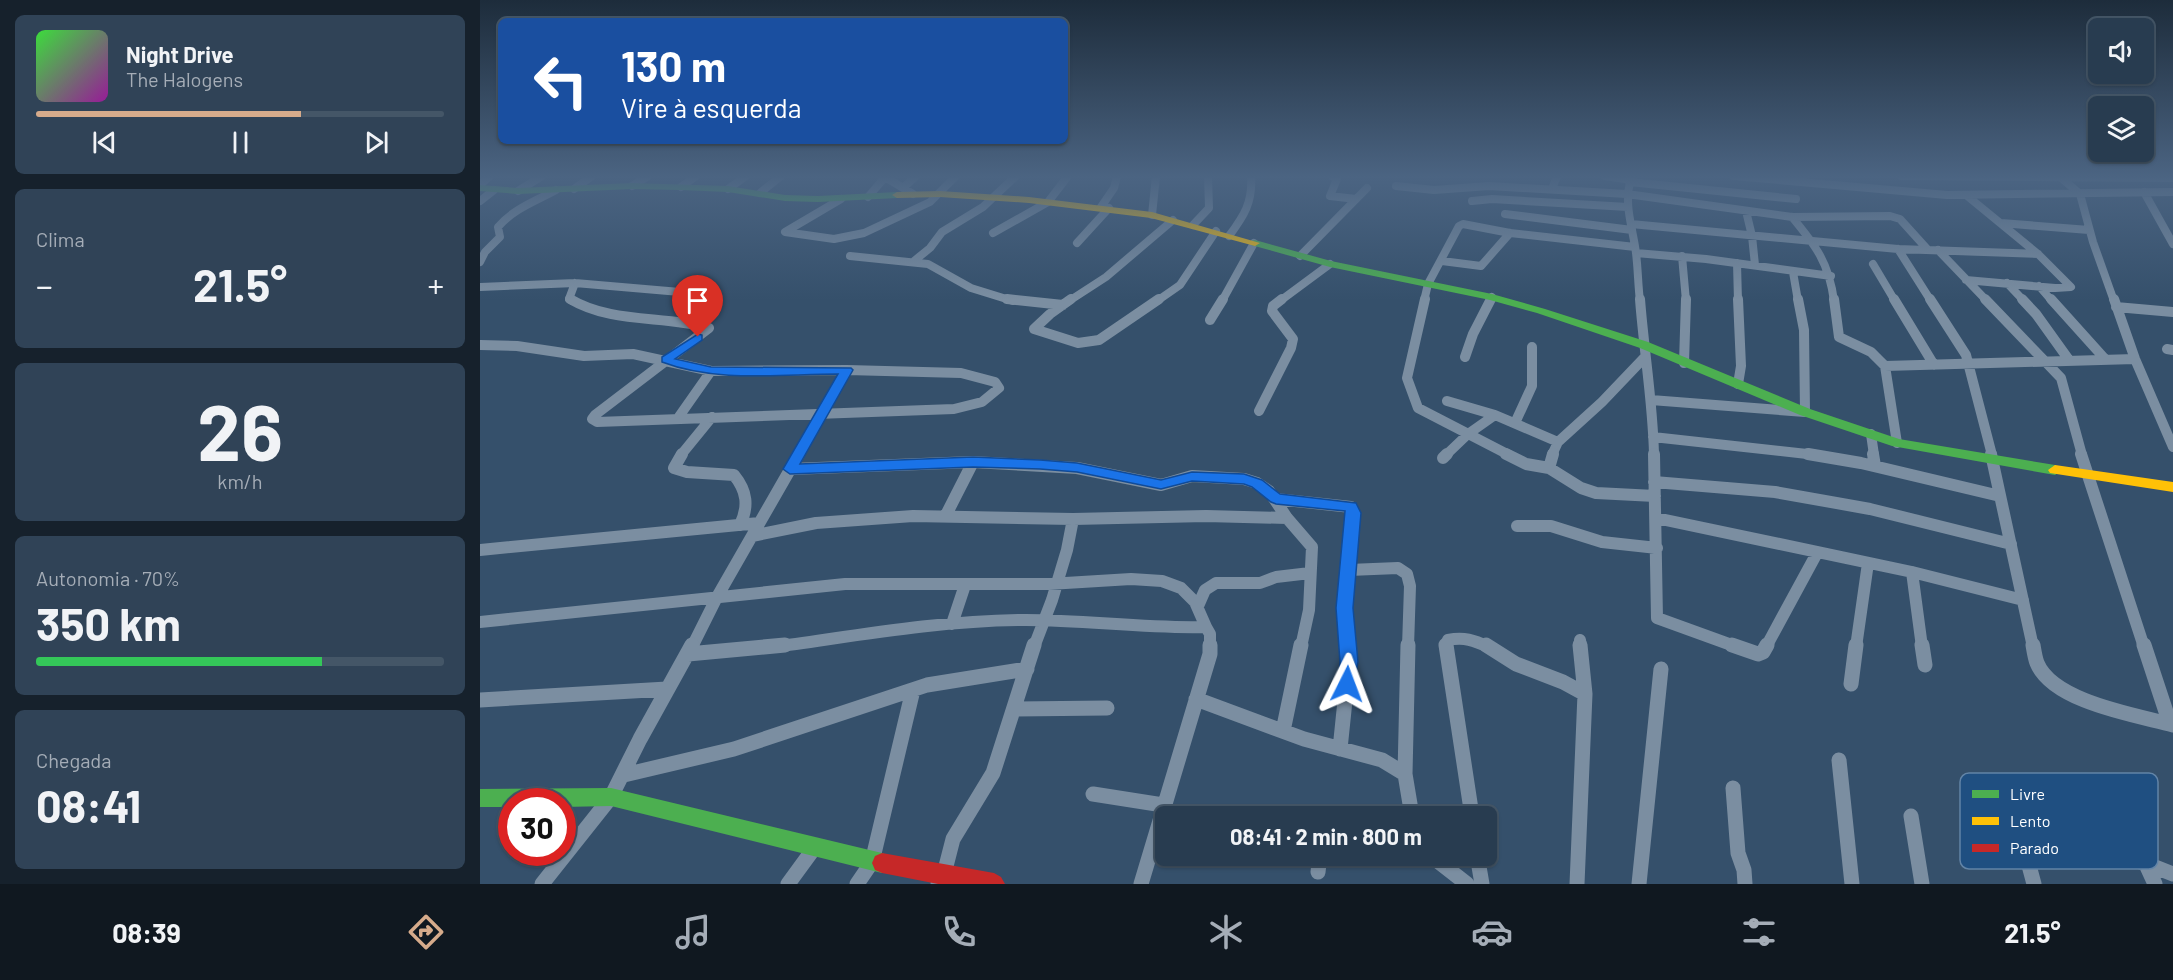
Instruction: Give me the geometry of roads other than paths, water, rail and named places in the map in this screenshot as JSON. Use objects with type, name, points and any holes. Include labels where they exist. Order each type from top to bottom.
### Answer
[{"type":"street","points":[[480,262],[485,252],[500,237],[498,228],[509,217]]},
{"type":"street","points":[[810,217],[785,232],[834,239],[853,236],[884,225],[898,217]]},
{"type":"street","points":[[914,261],[930,248],[942,232],[966,217]]},
{"type":"street","points":[[993,232],[1020,217]]},
{"type":"street","points":[[1077,243],[1098,217]]},
{"type":"street","points":[[1163,217],[1330,264],[1492,297],[1684,363],[1805,412],[1897,443],[1993,461],[2173,488]]},
{"type":"street","points":[[1193,225],[1200,217]]},
{"type":"street","points":[[1173,220],[1152,235],[1105,278],[1063,305],[1035,328],[1078,343],[1099,340],[1180,285],[1222,234],[1239,217]]},
{"type":"street","points":[[1300,256],[1338,217]]},
{"type":"street","points":[[1537,217],[1898,249],[2038,254]]},
{"type":"street","points":[[1630,217],[1636,250],[1644,351],[1651,400],[1657,548],[1657,618],[1758,654],[1766,648],[1817,552]]},
{"type":"street","points":[[1748,217],[1755,265]]},
{"type":"street","points":[[1792,217],[1812,241],[1831,276],[1839,337],[1876,354],[1885,366],[1897,443]]},
{"type":"street","points":[[1897,217],[1966,280],[2061,378],[2087,474],[2172,725]]},
{"type":"street","points":[[1966,280],[2072,287],[2038,254],[1994,217]]},
{"type":"street","points":[[2086,217],[2135,359],[2173,447]]},
{"type":"street","points":[[2158,217],[2173,243]]},
{"type":"street","points":[[2001,223],[2089,230]]},
{"type":"street","points":[[1655,496],[1596,493],[1575,486],[1549,468],[1526,464],[1420,411],[1407,378],[1428,284],[1461,225],[1831,276]]},
{"type":"street","points":[[1442,261],[1481,266],[1510,233]]},
{"type":"street","points":[[1210,320],[1241,270],[1254,243]]},
{"type":"street","points":[[1898,249],[1961,346],[1967,362],[1993,461],[2037,664],[2043,676],[2061,690],[2082,699],[2172,725]]},
{"type":"street","points":[[850,256],[928,264],[971,288],[995,296],[1017,302],[1063,305]]},
{"type":"street","points":[[1682,256],[1686,284],[1684,363]]},
{"type":"street","points":[[1737,263],[1741,366],[1738,384]]},
{"type":"street","points":[[1259,411],[1291,348],[1293,339],[1272,311],[1273,306],[1330,264]]},
{"type":"street","points":[[1873,264],[1934,365]]},
{"type":"street","points":[[1793,272],[1804,330],[1805,412]]},
{"type":"street","points":[[480,287],[574,283],[715,295]]},
{"type":"street","points":[[480,345],[517,346],[584,356],[633,354],[666,360],[685,367],[711,371],[847,370],[961,373],[995,382],[999,388],[982,402],[954,410],[597,422],[592,419],[666,360],[709,327],[607,314],[569,298],[574,283]]},
{"type":"street","points":[[2007,283],[2036,314],[2069,360]]},
{"type":"street","points":[[2038,286],[2105,359]]},
{"type":"street","points":[[1465,357],[1473,334],[1492,297]]},
{"type":"street","points":[[2116,307],[2173,312]]},
{"type":"street","points":[[1515,423],[1528,401],[1535,381],[1532,347]]},
{"type":"street","points":[[1549,468],[1558,442],[1602,402],[1644,351]]},
{"type":"street","points":[[1885,366],[2135,359]]},
{"type":"street","points":[[542,884],[611,797],[717,597],[847,370]]},
{"type":"street","points":[[678,418],[711,371]]},
{"type":"street","points":[[1447,400],[1495,415],[1558,442]]},
{"type":"street","points":[[1651,400],[1805,412]]},
{"type":"street","points":[[1443,458],[1468,434],[1495,415]]},
{"type":"street","points":[[712,417],[684,449],[674,468],[682,471],[722,472],[734,475],[748,502],[747,513],[740,525]]},
{"type":"street","points":[[1871,434],[1875,466]]},
{"type":"street","points":[[1653,437],[1804,453],[1875,466],[2000,496]]},
{"type":"street","points":[[790,469],[973,462],[1077,468],[1161,484],[1192,476],[1244,479],[1257,483],[1276,499],[1287,518],[1312,547],[1309,610],[1283,731]]},
{"type":"street","points":[[946,515],[973,462]]},
{"type":"street","points":[[1654,482],[1747,488],[1785,493],[1870,509],[2011,544]]},
{"type":"street","points":[[1276,499],[1351,507],[1353,513],[1345,608],[1349,662],[1341,749]]},
{"type":"street","points":[[753,536],[829,520],[946,515],[1073,519],[1247,515],[1287,518]]},
{"type":"street","points":[[1656,518],[1912,572],[2023,600]]},
{"type":"street","points":[[941,879],[953,839],[993,773],[1057,584],[1073,519]]},
{"type":"street","points":[[480,550],[759,523]]},
{"type":"street","points":[[1517,526],[1551,526],[1602,542],[1657,548]]},
{"type":"street","points":[[1851,684],[1868,563]]},
{"type":"street","points":[[1349,570],[1398,568],[1407,574],[1410,586],[1405,774],[1410,806]]},
{"type":"street","points":[[1912,572],[1925,665]]},
{"type":"street","points":[[1198,606],[1205,590],[1216,583],[1260,583],[1276,577],[1311,573]]},
{"type":"street","points":[[480,621],[846,584],[913,582],[965,585],[1163,581],[1177,585],[1190,595],[1198,606],[1210,634],[1210,654],[1141,884]]},
{"type":"street","points":[[952,624],[965,585]]},
{"type":"street","points":[[688,654],[772,647],[952,624],[1020,620],[1206,627]]},
{"type":"street","points":[[1470,806],[1446,645],[1448,640],[1455,638],[1485,644],[1524,667],[1571,683],[1585,694]]},
{"type":"street","points":[[1577,884],[1585,694],[1580,640]]},
{"type":"street","points":[[624,775],[734,749],[913,690],[966,676],[1027,669]]},
{"type":"street","points":[[1639,884],[1661,669]]},
{"type":"street","points":[[480,700],[667,689]]},
{"type":"street","points":[[857,884],[872,862],[913,690]]},
{"type":"street","points":[[1196,699],[1283,731],[1382,760],[1405,774]]},
{"type":"street","points":[[1016,709],[1107,708]]},
{"type":"street","points":[[1839,760],[1852,884]]},
{"type":"street","points":[[1733,788],[1738,853],[1744,870],[1745,884]]},
{"type":"street","points":[[1093,794],[1163,805]]},
{"type":"street","points":[[480,798],[611,797],[941,879],[994,884]]},
{"type":"street","points":[[1911,816],[1922,884]]},
{"type":"street","points":[[788,884],[815,847]]},
{"type":"street","points":[[1318,872],[1319,866]]},
{"type":"street","points":[[1444,866],[1467,884]]},
{"type":"street","points":[[1480,866],[1482,884]]},
{"type":"street","points":[[2030,869],[2034,884]]},
{"type":"street","points":[[2148,869],[2155,884]]},
{"type":"street","points":[[2158,869],[2173,874]]}]
